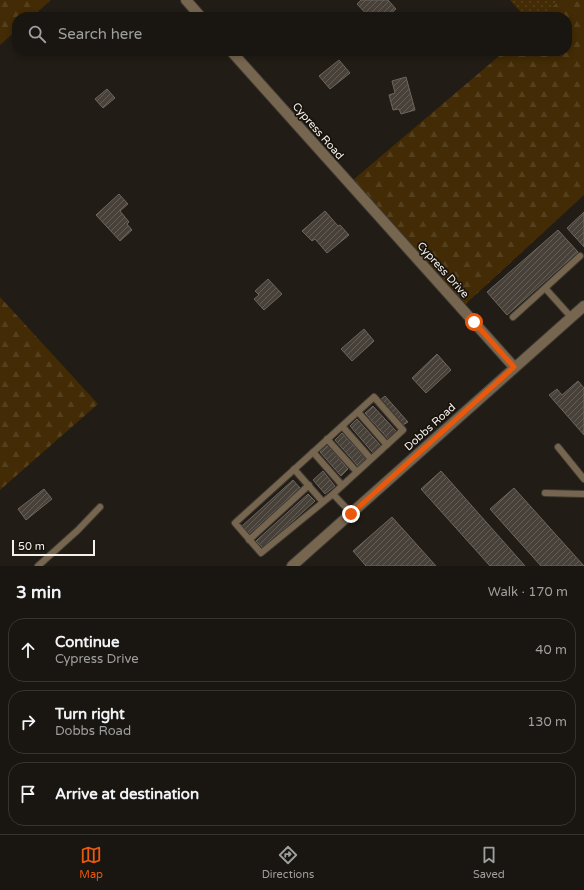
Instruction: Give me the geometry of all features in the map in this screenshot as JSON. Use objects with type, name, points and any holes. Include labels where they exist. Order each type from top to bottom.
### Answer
[{"type":"street","points":[[186,0],[197,12]]},
{"type":"street","name":"Cypress Road","points":[[235,56],[386,226]]},
{"type":"street","name":"Cypress Drive","points":[[386,226],[514,367]]},
{"type":"street","name":"Dobbs Road","points":[[292,566],[584,306]]},
{"type":"lane","points":[[513,317],[580,256]]},
{"type":"lane","points":[[545,288],[572,317]]},
{"type":"lane","points":[[374,397],[403,430],[333,494],[261,553],[235,523],[358,412],[374,397]]},
{"type":"lane","points":[[358,412],[387,445]]},
{"type":"lane","points":[[342,426],[371,459]]},
{"type":"lane","points":[[327,439],[357,472]]},
{"type":"lane","points":[[558,447],[584,479]]},
{"type":"lane","points":[[313,452],[342,485]]},
{"type":"lane","points":[[294,469],[323,502]]},
{"type":"lane","points":[[249,540],[309,485]]},
{"type":"lane","points":[[546,493],[584,494]]},
{"type":"lane","points":[[333,494],[351,514]]},
{"type":"lane","points":[[38,566],[78,530],[100,507]]},
{"type":"green space","points":[[0,0],[51,0],[38,12],[12,12],[12,34],[0,45]]},
{"type":"green space","points":[[510,0],[559,0],[548,12],[521,12]]},
{"type":"green space","points":[[559,0],[584,0],[584,195],[458,311],[347,185],[499,56],[572,56],[572,12],[548,12]]},
{"type":"green space","points":[[0,297],[98,404],[0,490]]},
{"type":"building","points":[[361,0],[388,0],[396,9],[393,12],[364,12],[357,4]]},
{"type":"building","points":[[339,60],[350,73],[330,89],[319,76]]},
{"type":"building","points":[[406,77],[415,110],[401,114],[399,109],[393,110],[389,95],[395,93],[392,81]]},
{"type":"building","points":[[107,89],[115,98],[103,108],[95,99]]},
{"type":"building","points":[[119,194],[128,204],[120,211],[129,222],[127,224],[132,230],[120,241],[96,215]]},
{"type":"building","points":[[325,211],[338,226],[340,225],[349,235],[327,253],[315,239],[312,241],[302,231]]},
{"type":"building","points":[[584,212],[584,247],[567,228]]},
{"type":"building","points":[[558,230],[578,252],[507,315],[487,292]]},
{"type":"building","points":[[268,279],[282,294],[264,310],[254,299],[259,295],[255,291]]},
{"type":"building","points":[[364,329],[374,341],[352,361],[341,349]]},
{"type":"building","points":[[437,354],[451,370],[426,393],[412,378]]},
{"type":"building","points":[[578,381],[584,388],[584,435],[549,395],[557,389],[562,395]]},
{"type":"building","points":[[385,396],[408,422],[403,425],[380,400]]},
{"type":"building","points":[[373,406],[397,432],[389,440],[365,413]]},
{"type":"building","points":[[357,419],[381,446],[373,453],[350,426]]},
{"type":"building","points":[[342,433],[366,459],[358,466],[335,440]]},
{"type":"building","points":[[328,445],[348,469],[341,476],[320,452]]},
{"type":"building","points":[[323,471],[335,486],[325,494],[313,480]]},
{"type":"building","points":[[441,471],[525,566],[490,566],[421,489]]},
{"type":"building","points":[[293,480],[300,488],[249,534],[242,526]]},
{"type":"building","points":[[514,488],[584,566],[541,566],[490,509]]},
{"type":"building","points":[[44,489],[52,499],[26,520],[18,509]]},
{"type":"building","points":[[308,494],[315,501],[263,548],[256,541]]},
{"type":"building","points":[[392,517],[436,566],[366,566],[353,551]]},
{"type":"route","points":[[351,514],[514,367],[474,322]]}]
